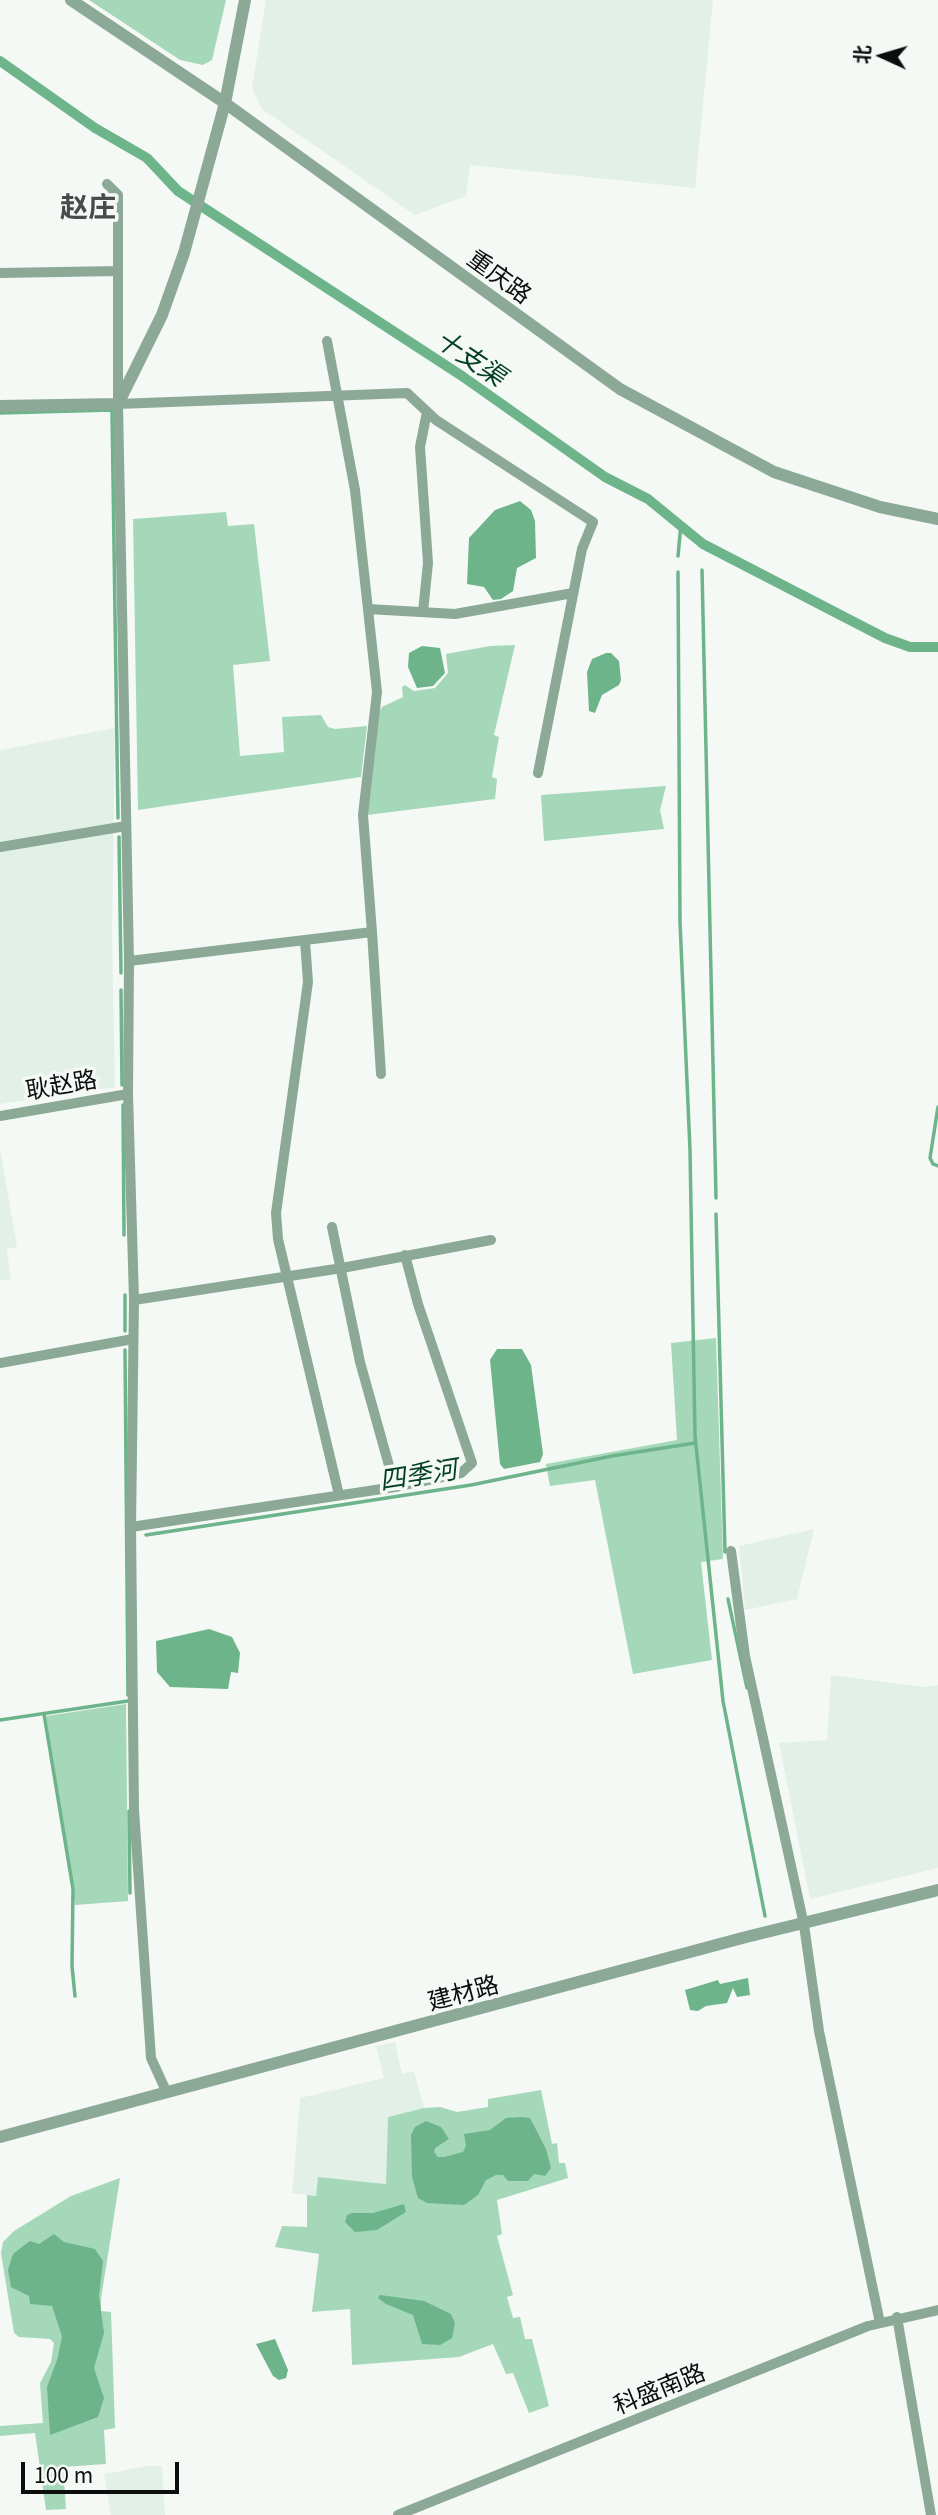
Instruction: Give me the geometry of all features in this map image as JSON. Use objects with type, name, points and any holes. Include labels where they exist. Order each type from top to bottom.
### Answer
[{"type":"street","name":"重庆路","points":[[71,0],[225,103],[620,389],[774,472],[880,506],[938,519]]},
{"type":"street","points":[[118,404],[163,315],[184,253],[225,103],[245,0]]},
{"type":"street","points":[[107,184],[118,195],[118,404],[129,961],[128,1094],[134,1300],[131,1527],[135,1824],[151,2058],[167,2094]]},
{"type":"street","points":[[0,273],[118,271]]},
{"type":"street","points":[[327,341],[355,490],[377,692],[363,815],[381,1074]]},
{"type":"street","points":[[0,406],[407,393],[427,412],[593,522],[582,548],[538,773]]},
{"type":"street","points":[[422,612],[428,563],[420,447],[427,412]]},
{"type":"street","points":[[368,609],[467,613],[573,593]]},
{"type":"street","points":[[0,847],[126,826]]},
{"type":"street","points":[[129,961],[372,932]]},
{"type":"street","points":[[305,941],[308,974],[277,1194],[278,1238],[339,1494]]},
{"type":"street","name":"耿赵路","points":[[0,1116],[128,1094]]},
{"type":"street","points":[[332,1227],[360,1362],[395,1487]]},
{"type":"street","points":[[134,1300],[342,1268],[491,1240]]},
{"type":"street","points":[[131,1527],[395,1487],[461,1473],[472,1463],[405,1255]]},
{"type":"street","points":[[0,1363],[133,1339]]},
{"type":"street","points":[[731,1551],[746,1656],[804,1925],[819,2031],[880,2323]]},
{"type":"street","name":"建材路","points":[[0,2137],[746,1937],[804,1925],[938,1890]]},
{"type":"street","name":"科盛南路","points":[[398,2515],[880,2323],[938,2309]]},
{"type":"street","points":[[897,2317],[932,2515]]},
{"type":"shaded area","points":[[89,0],[226,0],[212,60],[203,65],[180,60]]},
{"type":"shaded area","points":[[266,0],[713,0],[695,188],[470,165],[466,196],[415,215],[262,109],[252,88]]},
{"type":"shaded area","points":[[520,501],[531,510],[535,521],[536,558],[517,568],[513,591],[501,599],[493,600],[484,587],[467,584],[469,538],[495,510]]},
{"type":"shaded area","points":[[226,512],[228,526],[254,524],[270,661],[233,665],[240,756],[284,752],[282,717],[321,715],[328,727],[335,729],[367,726],[361,777],[138,810],[133,519]]},
{"type":"shaded area","points":[[515,645],[494,735],[499,737],[492,777],[497,779],[495,799],[367,815],[377,715],[382,707],[403,697],[402,687],[405,685],[414,691],[435,688],[448,673],[446,654],[490,646]]},
{"type":"shaded area","points":[[422,646],[440,648],[445,673],[433,686],[417,688],[408,667],[409,653]]},
{"type":"shaded area","points":[[611,653],[619,661],[621,680],[619,685],[602,695],[595,713],[589,711],[587,672],[592,659]]},
{"type":"shaded area","points":[[115,728],[112,935],[115,1087],[0,1104],[0,750]]},
{"type":"shaded area","points":[[666,786],[660,810],[664,829],[544,841],[541,795]]},
{"type":"shaded area","points":[[0,1148],[17,1247],[7,1249],[11,1279],[0,1281]]},
{"type":"shaded area","points":[[716,1338],[723,1559],[701,1562],[712,1660],[633,1674],[595,1480],[550,1486],[546,1464],[677,1440],[671,1343]]},
{"type":"shaded area","points":[[497,1349],[522,1349],[531,1365],[543,1454],[540,1462],[504,1469],[500,1464],[490,1360]]},
{"type":"shaded area","points":[[814,1529],[797,1599],[745,1610],[739,1546]]},
{"type":"shaded area","points":[[209,1629],[232,1637],[240,1653],[238,1673],[231,1672],[228,1689],[170,1687],[157,1672],[156,1641]]},
{"type":"shaded area","points":[[831,1675],[924,1687],[938,1685],[938,1868],[810,1899],[779,1743],[827,1740]]},
{"type":"shaded area","points":[[126,1704],[128,1901],[75,1905],[46,1716]]},
{"type":"shaded area","points":[[748,1978],[750,1995],[737,1997],[733,1988],[727,2003],[706,2006],[698,2011],[690,2010],[685,1990],[718,1980],[720,1984]]},
{"type":"shaded area","points":[[395,2042],[402,2074],[414,2071],[424,2108],[388,2117],[386,2184],[319,2177],[316,2196],[292,2193],[300,2098],[384,2078],[376,2046]]},
{"type":"shaded area","points":[[541,2090],[552,2144],[557,2143],[559,2163],[565,2163],[568,2178],[497,2200],[502,2234],[497,2236],[513,2295],[507,2297],[513,2318],[520,2317],[525,2339],[532,2339],[549,2406],[529,2413],[513,2373],[506,2374],[493,2344],[459,2357],[352,2365],[350,2309],[312,2312],[319,2254],[275,2247],[282,2226],[307,2227],[307,2195],[316,2196],[318,2177],[386,2184],[388,2117],[424,2108],[440,2107],[457,2112],[488,2107],[488,2099]]},
{"type":"shaded area","points":[[506,2118],[530,2118],[546,2149],[551,2168],[545,2176],[534,2174],[528,2181],[508,2181],[503,2175],[496,2175],[486,2180],[478,2195],[464,2205],[427,2203],[418,2198],[412,2177],[411,2135],[415,2127],[426,2121],[441,2127],[449,2139],[435,2148],[434,2152],[438,2157],[444,2157],[463,2152],[466,2146],[464,2134],[490,2130]]},
{"type":"shaded area","points":[[120,2178],[101,2299],[101,2311],[111,2312],[115,2428],[104,2430],[106,2464],[63,2467],[66,2509],[46,2510],[35,2433],[0,2436],[0,2426],[43,2423],[40,2383],[51,2362],[54,2343],[50,2339],[19,2337],[14,2333],[1,2253],[3,2242],[14,2231],[71,2196]]},
{"type":"shaded area","points":[[404,2204],[406,2212],[377,2230],[355,2232],[345,2222],[347,2215],[352,2213],[373,2213]]},
{"type":"shaded area","points":[[54,2234],[64,2242],[95,2249],[103,2261],[99,2296],[104,2333],[94,2368],[104,2398],[98,2417],[50,2435],[47,2387],[62,2336],[52,2306],[30,2304],[29,2296],[11,2287],[8,2270],[13,2254],[30,2241],[39,2244]]},
{"type":"shaded area","points":[[380,2295],[424,2301],[451,2314],[455,2323],[452,2338],[440,2345],[422,2344],[413,2315],[386,2304],[378,2298]]},
{"type":"shaded area","points":[[275,2339],[288,2370],[286,2378],[279,2380],[273,2376],[256,2344]]},
{"type":"shaded area","points":[[162,2466],[165,2515],[111,2515],[104,2474]]},
{"type":"waterway","name":"十支渠","points":[[0,61],[95,128],[147,158],[178,191],[462,376],[605,477],[648,499],[703,544],[885,638],[910,647],[938,647]]},
{"type":"waterway","points":[[0,413],[112,410],[118,818]]},
{"type":"waterway","points":[[678,556],[681,524]]},
{"type":"waterway","points":[[702,570],[716,1198]]},
{"type":"waterway","points":[[678,572],[680,922],[690,1150],[695,1436],[723,1701],[765,1916]]},
{"type":"waterway","points":[[119,837],[121,973]]},
{"type":"waterway","points":[[121,990],[122,1085]]},
{"type":"waterway","points":[[123,1105],[124,1235]]},
{"type":"waterway","points":[[938,1107],[930,1158],[933,1164],[938,1166]]},
{"type":"waterway","points":[[716,1214],[725,1552]]},
{"type":"waterway","points":[[125,1295],[125,1331]]},
{"type":"waterway","points":[[125,1350],[128,1695]]},
{"type":"waterway","name":"四季河","points":[[146,1535],[471,1485],[612,1456],[695,1443]]},
{"type":"waterway","points":[[728,1599],[747,1688]]},
{"type":"waterway","points":[[0,1720],[128,1701]]},
{"type":"waterway","points":[[44,1714],[73,1889],[72,1966],[75,1996]]},
{"type":"waterway","points":[[129,1811],[130,1893]]},
{"type":"district","name":"赵庄","points":[[88,206]]}]
